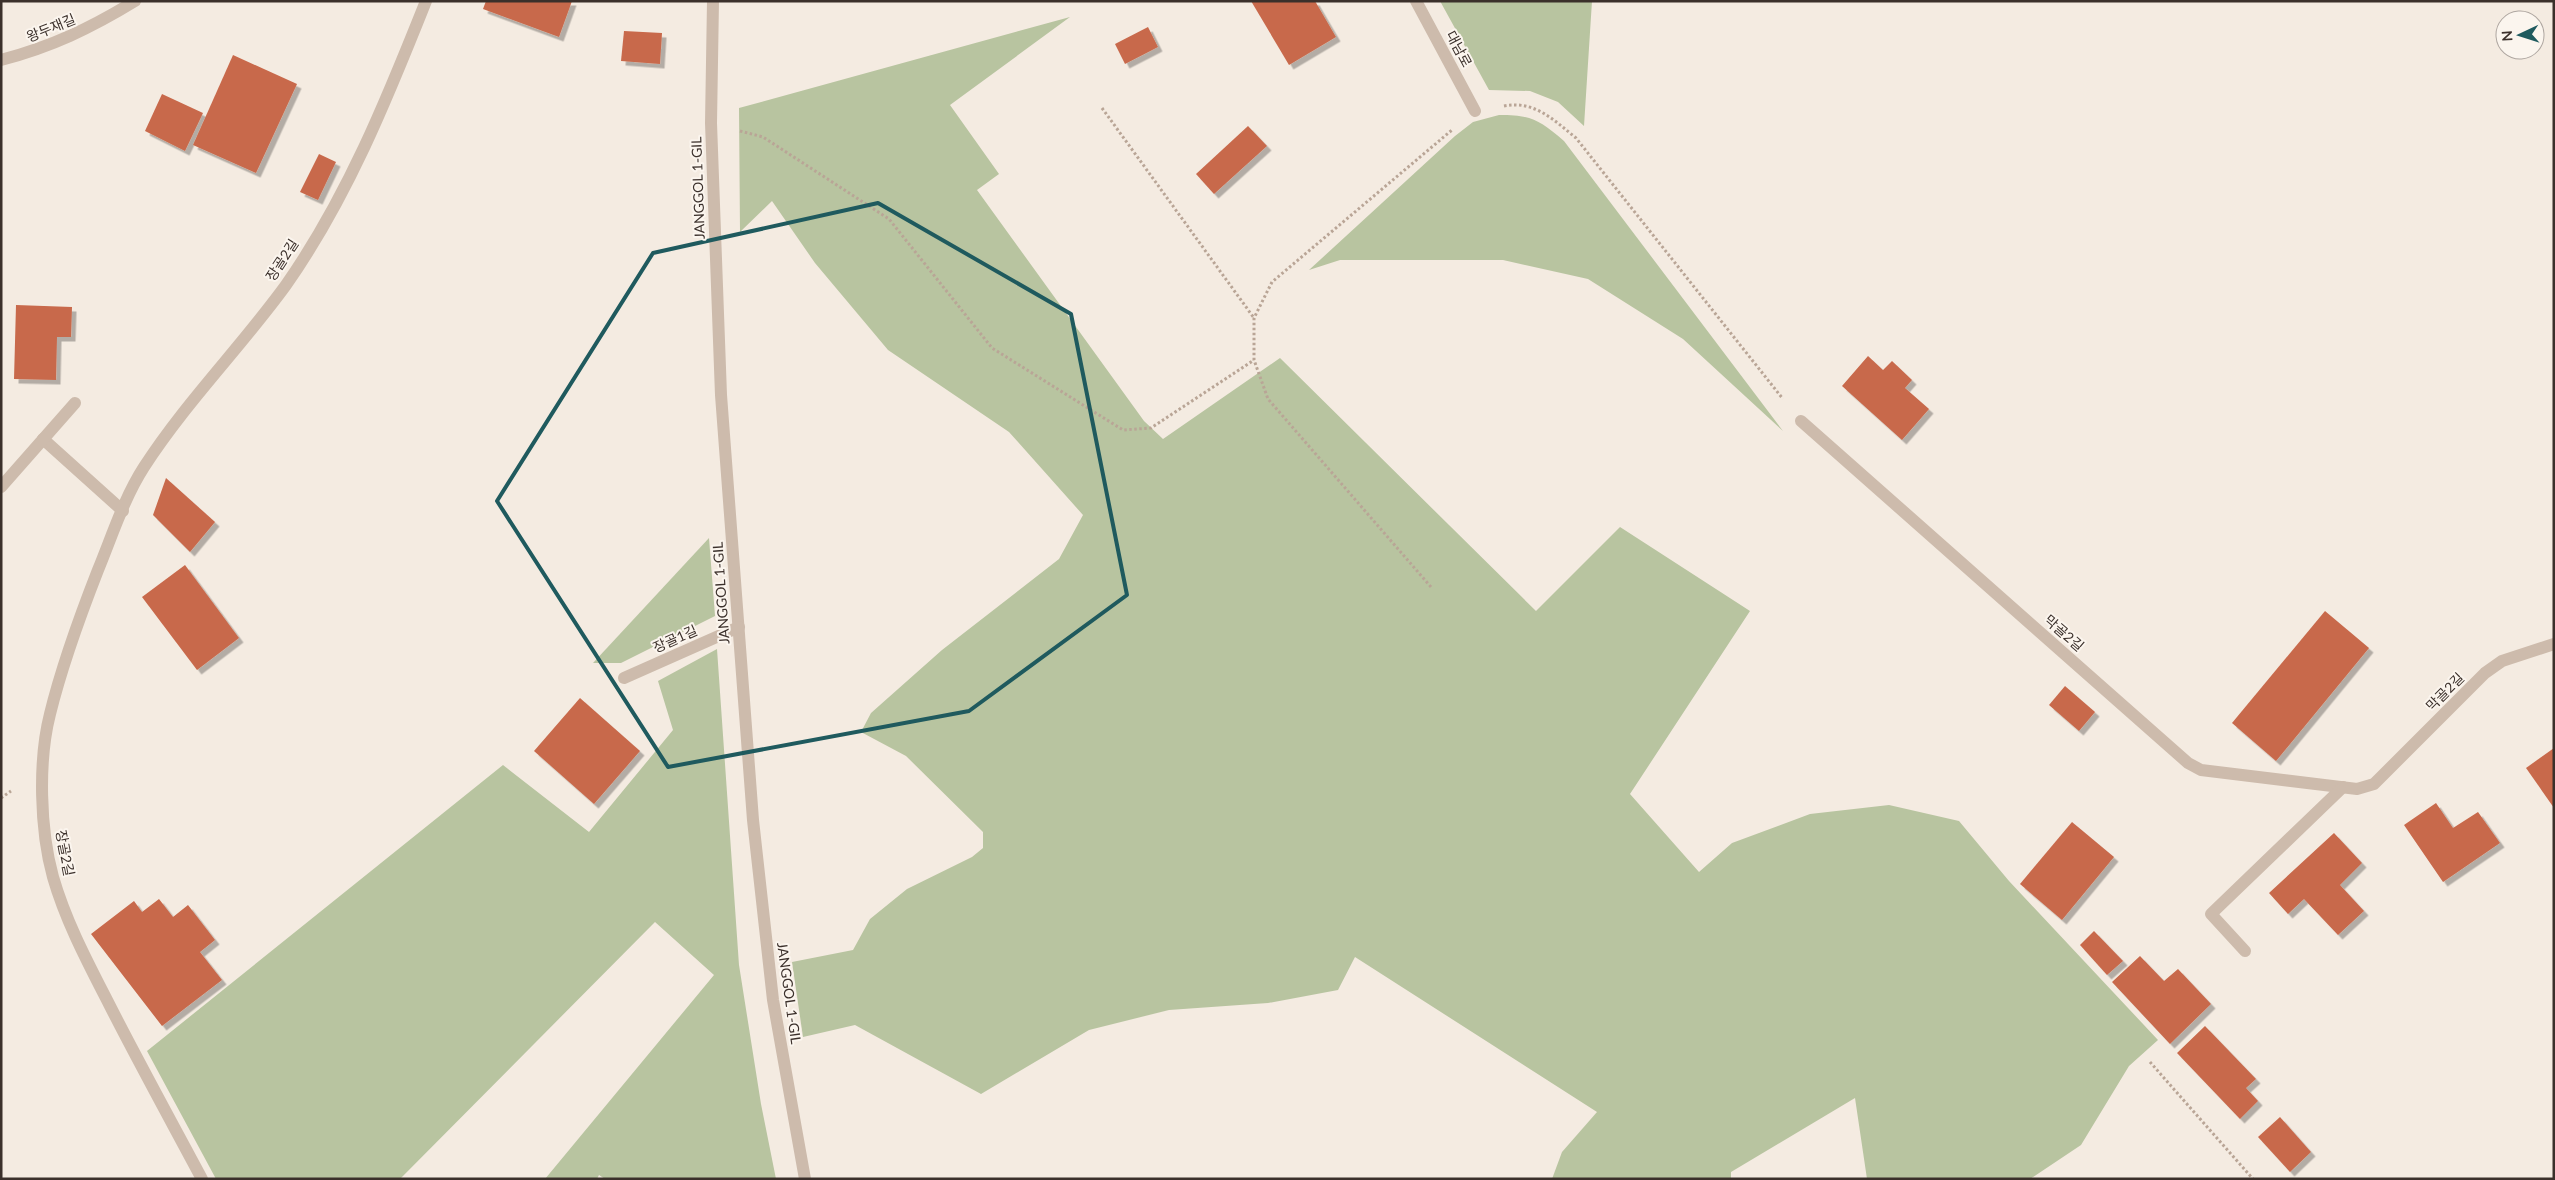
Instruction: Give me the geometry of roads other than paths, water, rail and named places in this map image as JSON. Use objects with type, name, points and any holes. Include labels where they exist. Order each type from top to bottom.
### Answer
[{"type":"street","name":"왕두재길","points":[[1,60],[39,50],[93,27],[135,1]]},
{"type":"street","name":"장골2길","points":[[202,1179],[136,1057],[72,932],[52,875],[44,823],[43,770],[49,716],[81,614],[123,511],[143,469],[190,405],[286,284],[340,196],[383,110],[426,1]]},
{"type":"street","name":"JANGGOL 1-GIL","points":[[712,1],[711,123],[721,395],[753,820],[773,1000],[805,1179]]},
{"type":"street","name":"대남로","points":[[1416,1],[1475,110]]},
{"type":"street","points":[[1,487],[75,403]]},
{"type":"street","name":"막골2길","points":[[1801,421],[2188,763],[2201,770],[2357,789],[2374,784],[2485,673],[2502,662],[2554,644]]},
{"type":"street","points":[[43,439],[123,511]]},
{"type":"street","name":"장골1길","points":[[624,678],[739,627]]},
{"type":"street","points":[[2244,951],[2211,914],[2343,787]]}]
